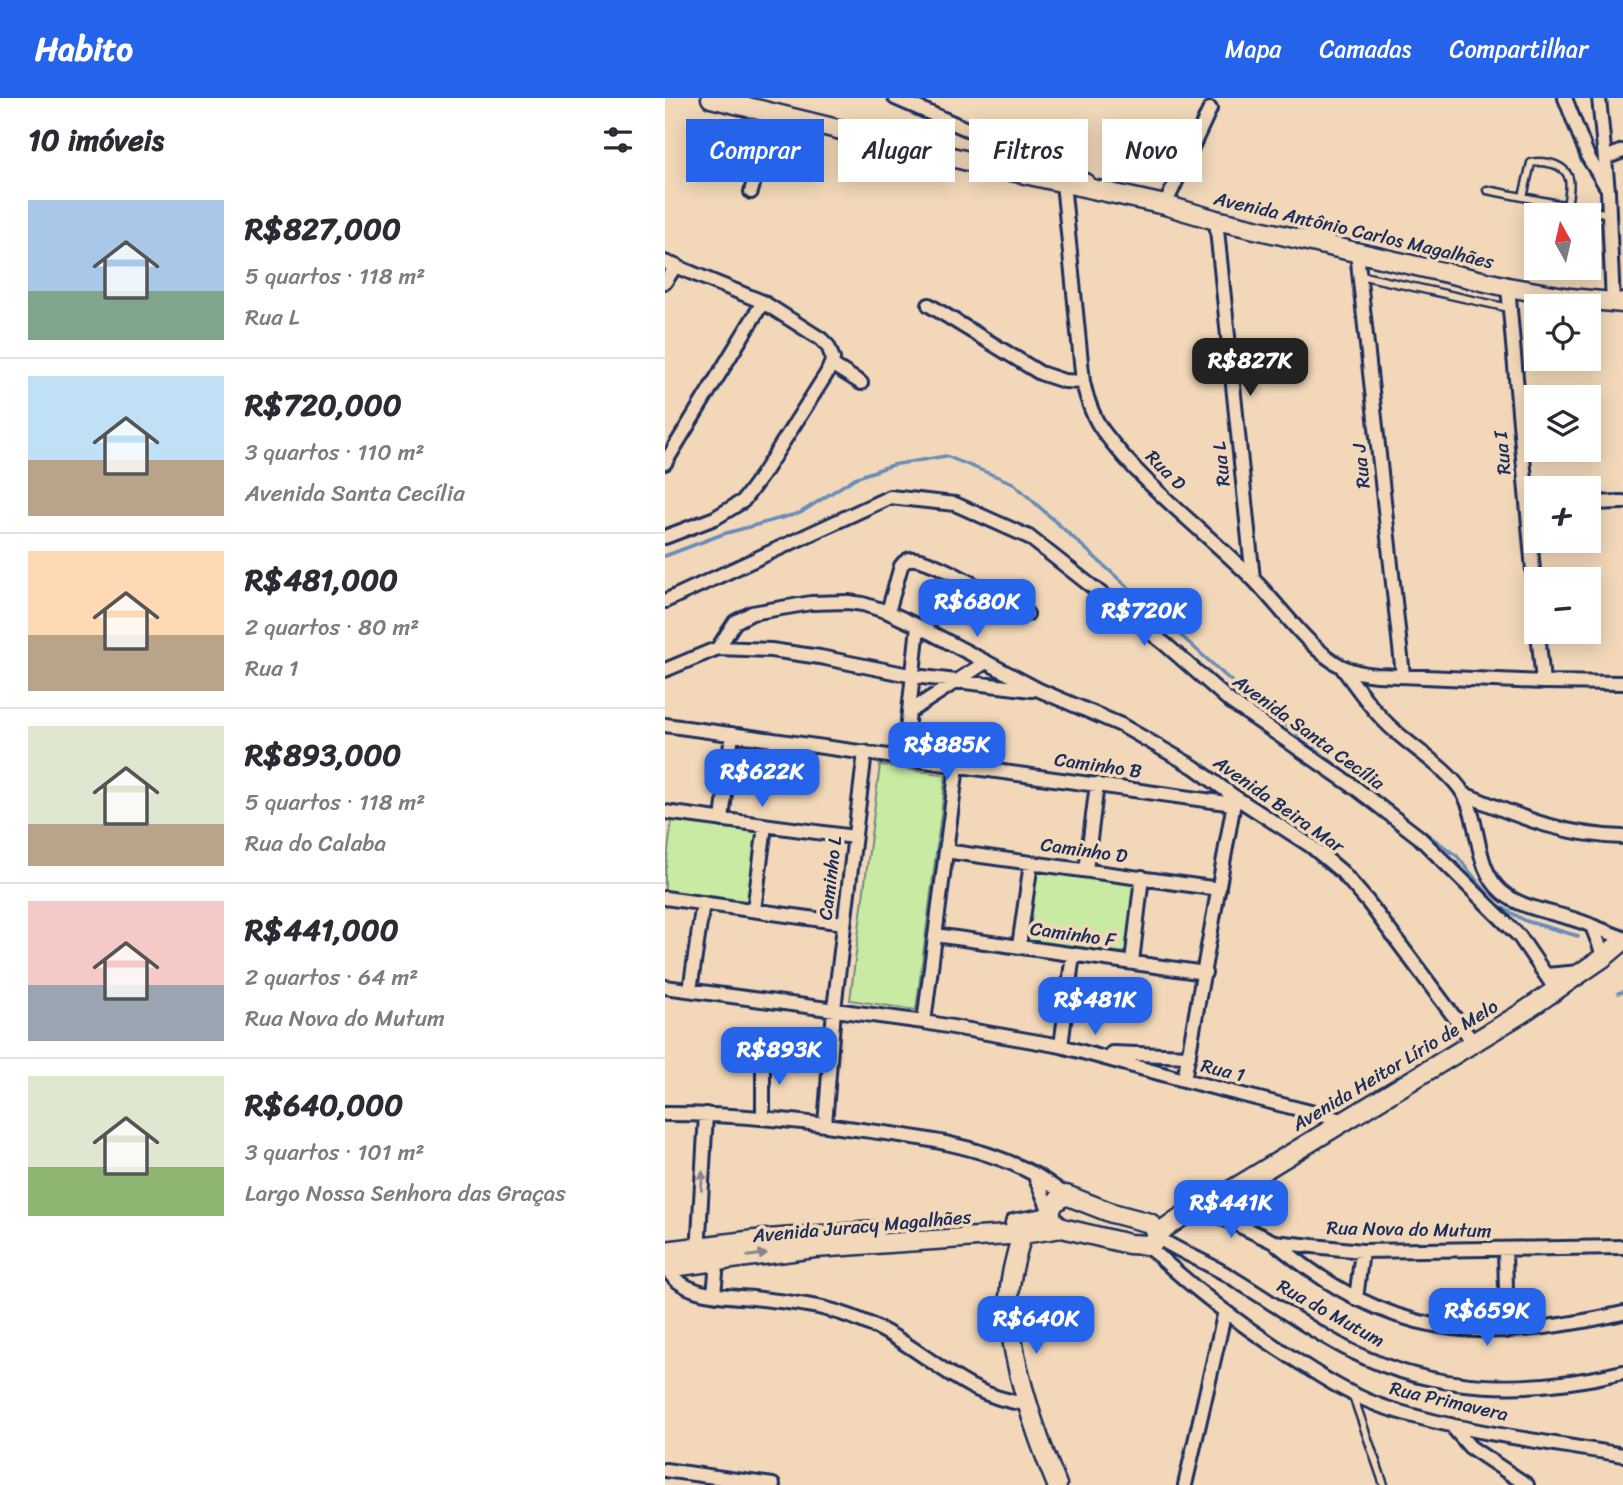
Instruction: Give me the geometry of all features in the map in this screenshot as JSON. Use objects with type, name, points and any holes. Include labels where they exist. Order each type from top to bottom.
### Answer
[{"type":"main road","name":"Avenida Antônio Carlos Magalhães","points":[[711,98],[969,161]]},
{"type":"main road","name":"Avenida Antônio Carlos Magalhães","points":[[1059,182],[1116,193],[1216,220],[1508,287],[1618,303]]},
{"type":"main road","name":"Avenida Heitor Lírio de Melo","points":[[1142,1220],[1183,1216],[1202,1208],[1473,1042],[1551,982],[1582,972],[1604,957],[1623,939]]},
{"type":"main road","points":[[1066,1195],[1154,1226],[1159,1244],[1129,1244],[1054,1219],[1054,1203],[1066,1195]]},
{"type":"main road","name":"Avenida Heitor Lírio de Melo","points":[[1159,1244],[1183,1216]]},
{"type":"main road","name":"Avenida Juracy Magalhães","points":[[665,1268],[703,1257],[830,1234],[1054,1219]]},
{"type":"main road","name":"Avenida Juracy Magalhães","points":[[665,1251],[703,1257],[1023,1234],[1054,1219]]},
{"type":"main road","points":[[1023,1234],[1011,1277],[1010,1317],[1029,1404],[1053,1482]]},
{"type":"street","points":[[895,98],[969,131]]},
{"type":"street","points":[[1565,98],[1588,157],[1608,191]]},
{"type":"street","points":[[1599,98],[1618,303]]},
{"type":"street","points":[[1165,205],[1210,109]]},
{"type":"street","points":[[751,192],[772,112]]},
{"type":"street","points":[[1605,158],[1623,151]]},
{"type":"street","points":[[1088,181],[1116,193]]},
{"type":"street","name":"Rua D","points":[[1063,183],[1083,382],[1092,413],[1116,447],[1253,579],[1300,631],[1341,666],[1360,673],[1543,682],[1623,682]]},
{"type":"street","name":"Rua L","points":[[1216,220],[1253,579]]},
{"type":"street","name":"Rua J","points":[[1357,253],[1403,675]]},
{"type":"street","points":[[665,282],[670,264],[763,302],[828,346],[832,352],[829,368],[743,501],[715,518],[665,537]]},
{"type":"street","name":"Rua I","points":[[1508,287],[1528,476]]},
{"type":"street","points":[[665,463],[763,302]]},
{"type":"street","points":[[929,305],[1040,373],[1064,381],[1083,382]]},
{"type":"street","points":[[829,368],[861,383]]},
{"type":"street","name":"Avenida Santa Cecília","points":[[665,601],[890,496],[955,504],[1029,537],[1165,644],[1231,702],[1353,786],[1419,837],[1519,936],[1551,982]]},
{"type":"street","points":[[1601,503],[1623,502]]},
{"type":"street","points":[[888,612],[901,566],[913,558],[933,565],[1027,614]]},
{"type":"street","name":"Avenida Beira Mar","points":[[718,648],[735,622],[752,613],[811,603],[848,602],[888,612],[1039,690],[1139,734],[1194,767],[1235,800],[1311,846],[1355,886],[1473,1042]]},
{"type":"street","points":[[904,759],[918,626]]},
{"type":"street","points":[[1539,644],[1543,682]]},
{"type":"street","name":"Avenida Beira Mar","points":[[665,670],[718,648],[795,653],[914,676],[1039,690]]},
{"type":"street","points":[[909,712],[986,662]]},
{"type":"street","points":[[1341,666],[1380,717],[1452,780],[1464,794],[1487,868],[1503,894],[1513,900],[1572,918],[1623,939]]},
{"type":"street","name":"Caminho B","points":[[665,725],[957,766],[1235,800]]},
{"type":"street","points":[[722,820],[732,734]]},
{"type":"street","name":"Caminho L","points":[[825,1125],[834,1009],[865,752]]},
{"type":"street","points":[[924,1022],[957,766]]},
{"type":"street","points":[[1086,870],[1097,784]]},
{"type":"street","points":[[1464,794],[1551,828],[1596,836],[1623,837]]},
{"type":"street","points":[[1184,1080],[1235,800]]},
{"type":"street","points":[[666,815],[854,837]]},
{"type":"street","points":[[754,910],[765,826]]},
{"type":"street","name":"Caminho D","points":[[944,851],[1219,889]]},
{"type":"street","points":[[1019,946],[1031,863]]},
{"type":"street","points":[[1132,962],[1142,877]]},
{"type":"street","points":[[665,898],[844,923]]},
{"type":"street","points":[[690,990],[703,903]]},
{"type":"street","points":[[1592,926],[1604,957]]},
{"type":"street","name":"Caminho F","points":[[935,935],[1205,973]]},
{"type":"street","points":[[1061,1046],[1073,954]]},
{"type":"street","name":"Rua 1","points":[[665,987],[924,1022],[1061,1046],[1346,1121]]},
{"type":"street","name":"Rua 1","points":[[1092,1053],[1189,1056]]},
{"type":"street","points":[[763,1056],[763,1118]]},
{"type":"street","points":[[665,1114],[763,1118],[947,1143],[982,1153],[1034,1174],[1066,1195]]},
{"type":"street","points":[[706,1114],[703,1257],[716,1273],[713,1294]]},
{"type":"street","points":[[1034,1174],[1054,1219]]},
{"type":"street","name":"Rua Nova do Mutum","points":[[1202,1208],[1274,1242],[1363,1251],[1623,1247]]},
{"type":"street","points":[[1274,1242],[1311,1272],[1356,1299],[1424,1324],[1471,1332],[1507,1331],[1623,1313]]},
{"type":"street","name":"Rua Primavera","points":[[1159,1244],[1181,1277],[1312,1371],[1353,1394],[1392,1410],[1451,1425],[1623,1455]]},
{"type":"street","name":"Rua do Mutum","points":[[1159,1244],[1228,1275],[1352,1351],[1407,1373],[1458,1385],[1496,1387],[1566,1382],[1623,1372]]},
{"type":"street","points":[[1505,1250],[1507,1331]]},
{"type":"street","points":[[1356,1299],[1363,1251]]},
{"type":"street","points":[[665,1268],[682,1286],[695,1291],[814,1305],[844,1313],[891,1335],[977,1391],[999,1400],[1029,1404]]},
{"type":"street","points":[[1185,1485],[1225,1311]]},
{"type":"street","points":[[1451,1425],[1470,1447],[1527,1485]]},
{"type":"street","points":[[665,1470],[773,1485]]},
{"type":"lane","points":[[1523,197],[1531,163],[1545,162],[1560,166],[1570,176],[1568,203]]},
{"type":"lane","points":[[1487,190],[1552,203]]},
{"type":"lane","points":[[1601,212],[1609,214]]},
{"type":"lane","points":[[1359,275],[1510,308]]},
{"type":"lane","points":[[1353,1394],[1384,1485]]},
{"type":"green space","points":[[880,765],[946,775],[916,1010],[850,1000]]},
{"type":"green space","points":[[672,820],[771,833],[762,904],[665,892]]},
{"type":"green space","points":[[1036,869],[1136,882],[1126,953],[1027,940]]},
{"type":"waterway","points":[[665,556],[723,534],[800,513],[855,478],[892,465],[946,456],[1013,483],[1230,680],[1356,781]]},
{"type":"waterway","points":[[1406,819],[1457,856],[1496,904],[1526,921],[1578,936]]},
{"type":"waterway","points":[[1618,993],[1623,992]]}]
